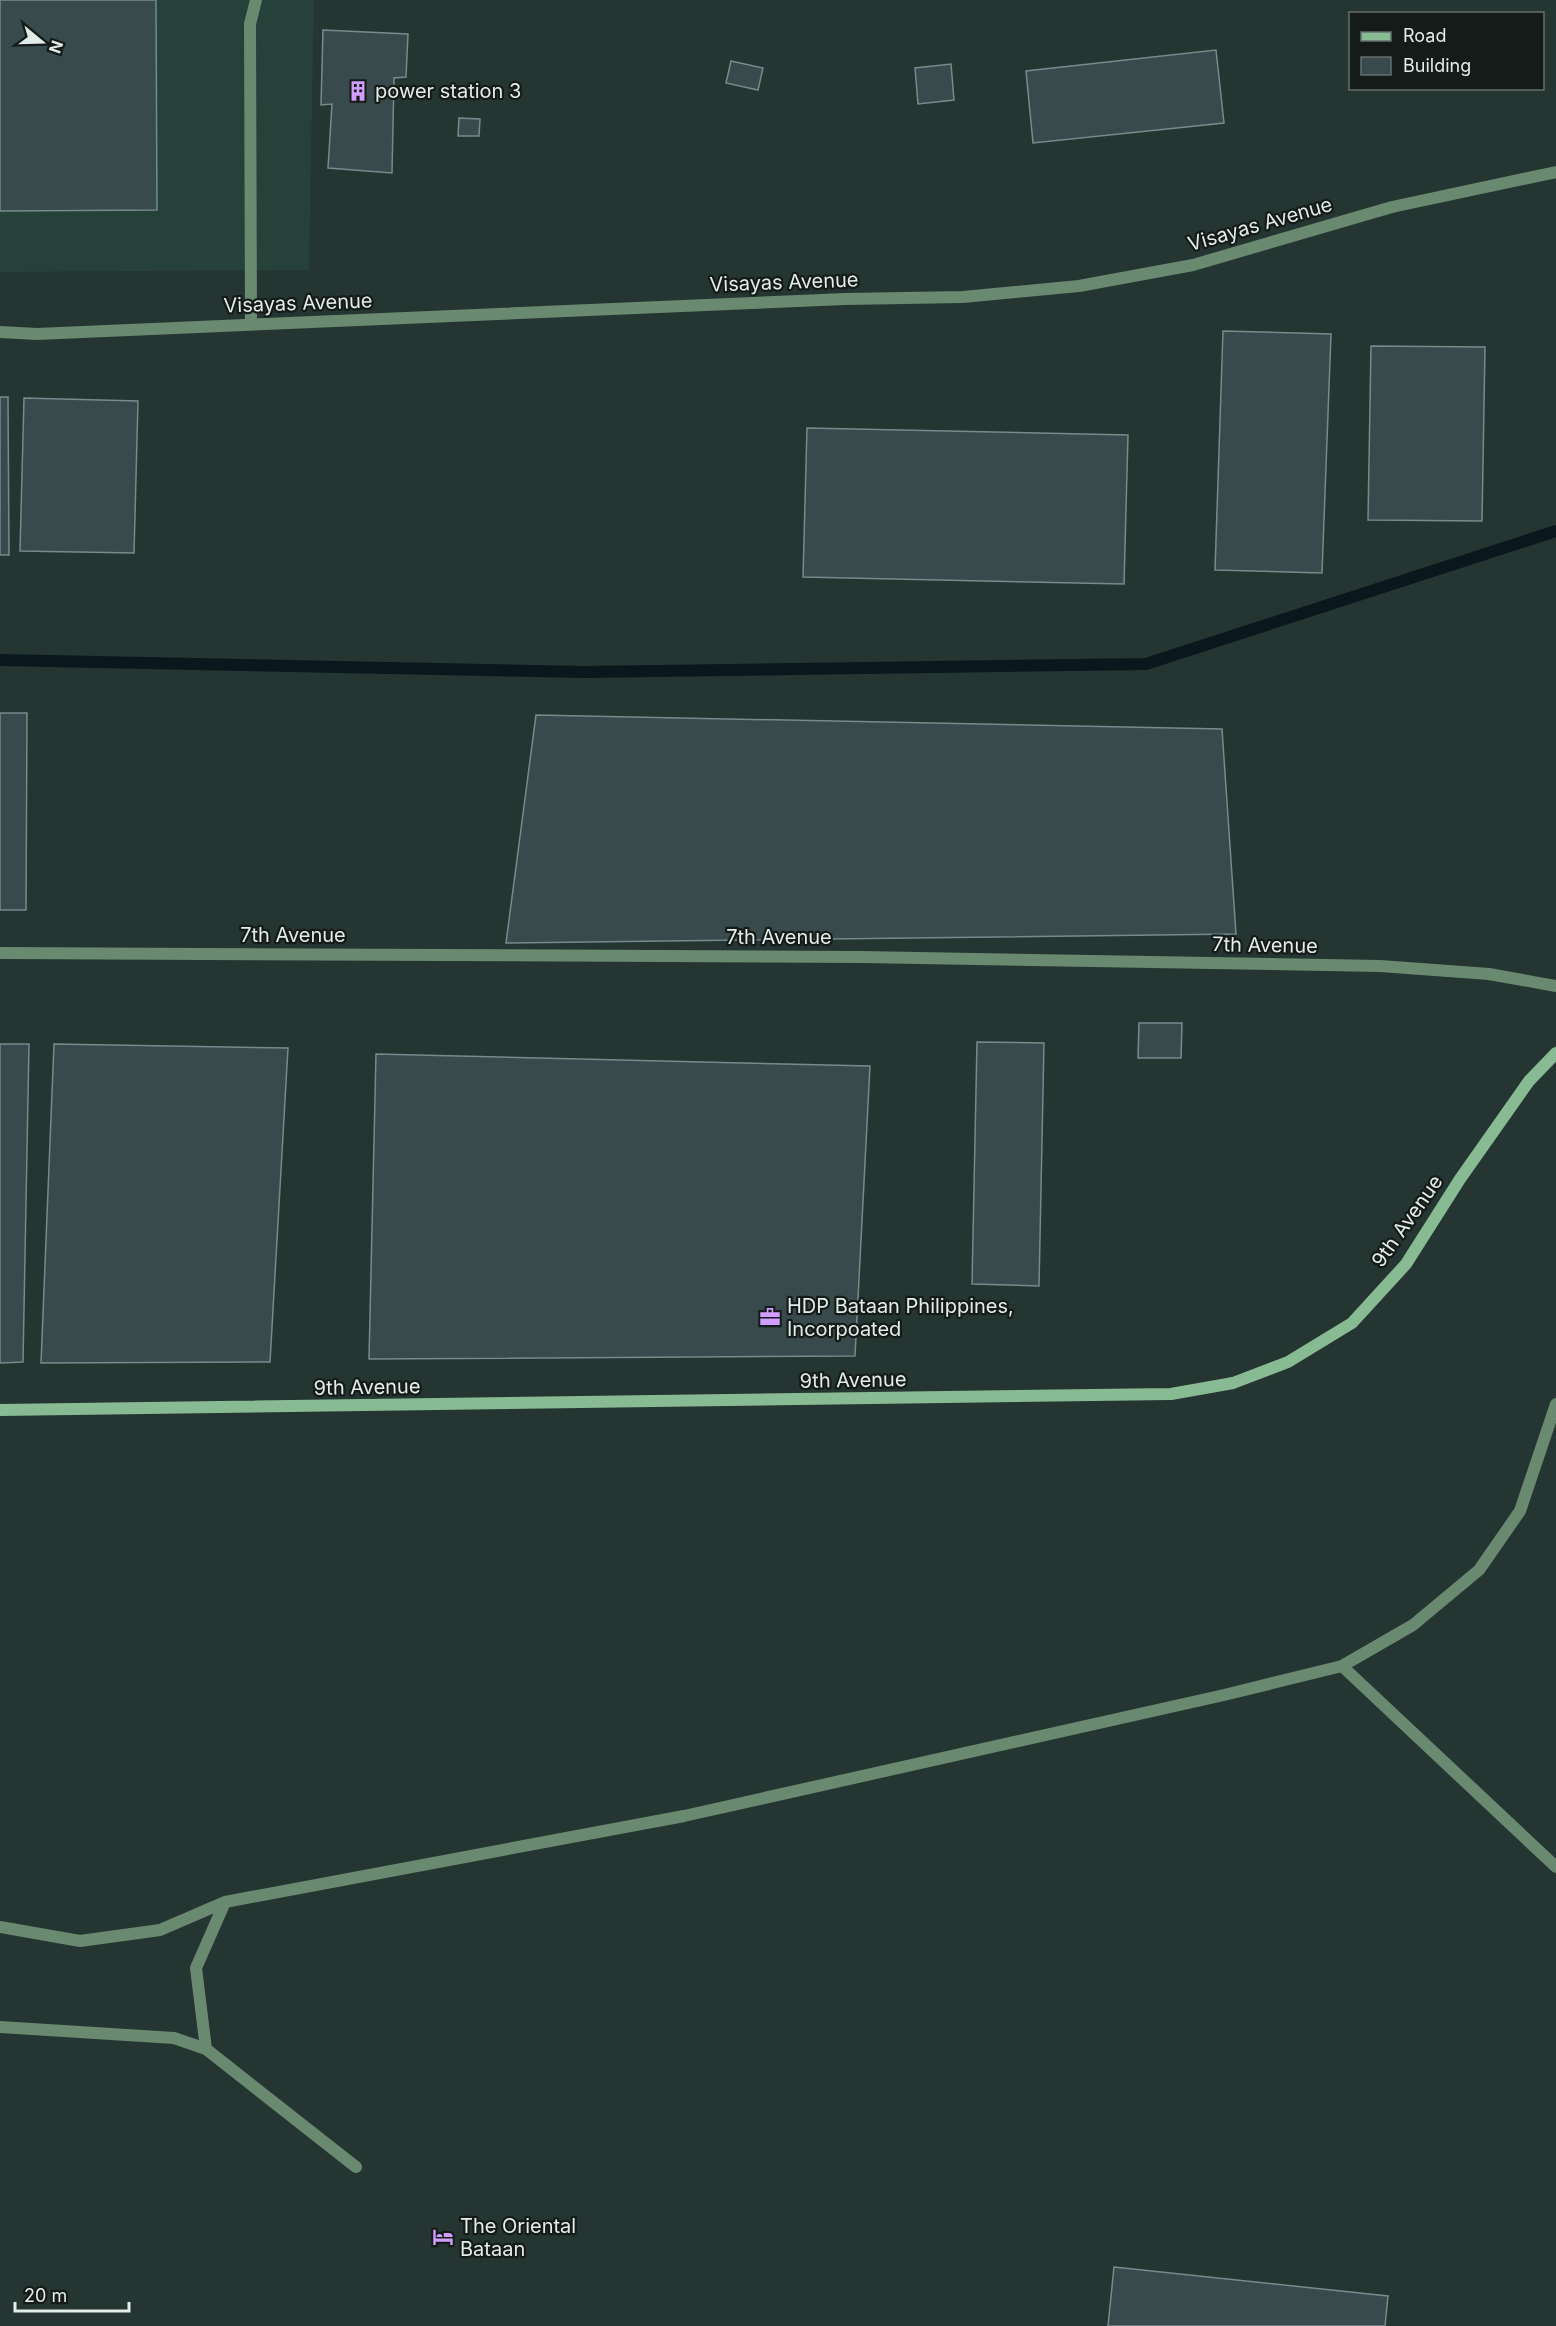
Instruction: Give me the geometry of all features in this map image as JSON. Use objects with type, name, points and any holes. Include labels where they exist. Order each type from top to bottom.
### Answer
[{"type":"street","points":[[252,324],[250,24],[256,0]]},
{"type":"street","name":"Visayas Avenue","points":[[0,332],[37,334],[845,299],[963,297],[1079,286],[1193,265],[1392,207],[1556,172]]},
{"type":"street","name":"7th Avenue","points":[[0,953],[862,957],[1369,966],[1489,974],[1556,986]]},
{"type":"street","name":"9th Avenue","points":[[0,1410],[1159,1395],[1233,1383],[1287,1362],[1352,1323],[1406,1264],[1460,1179],[1529,1081],[1556,1053]]},
{"type":"street","points":[[0,1927],[80,1941],[160,1930],[225,1902],[684,1816],[1224,1695],[1342,1666],[1413,1625],[1479,1570],[1520,1512],[1556,1404]]},
{"type":"street","points":[[1342,1666],[1556,1867]]},
{"type":"street","points":[[206,2049],[195,1968],[225,1902]]},
{"type":"street","points":[[0,2026],[174,2038],[206,2049],[356,2167]]},
{"type":"shaded area","points":[[0,0],[314,0],[309,270],[0,272]]},
{"type":"building","points":[[0,0],[156,0],[157,210],[0,211]]},
{"type":"building","name":"power station 3","points":[[323,30],[408,34],[406,77],[394,78],[392,173],[328,168],[332,104],[321,105]]},
{"type":"building","points":[[1216,50],[1224,123],[1033,143],[1026,71]]},
{"type":"building","points":[[731,61],[763,68],[758,90],[726,83]]},
{"type":"building","points":[[951,64],[954,100],[918,104],[915,68]]},
{"type":"building","points":[[459,118],[480,119],[479,136],[458,136]]},
{"type":"building","points":[[1223,331],[1331,334],[1322,573],[1215,570]]},
{"type":"building","points":[[1371,346],[1485,347],[1482,521],[1368,520]]},
{"type":"building","points":[[0,397],[8,397],[9,555],[0,555]]},
{"type":"building","points":[[24,398],[138,401],[134,553],[20,551]]},
{"type":"building","points":[[807,428],[1128,435],[1124,584],[803,577]]},
{"type":"building","points":[[0,713],[27,713],[26,910],[0,910]]},
{"type":"building","points":[[536,715],[1222,729],[1236,934],[506,943]]},
{"type":"building","points":[[1139,1023],[1182,1023],[1181,1058],[1138,1058]]},
{"type":"building","points":[[977,1042],[1044,1043],[1039,1286],[972,1284]]},
{"type":"building","points":[[0,1044],[29,1044],[23,1362],[0,1363]]},
{"type":"building","points":[[54,1044],[288,1048],[270,1362],[41,1363]]},
{"type":"building","points":[[376,1054],[870,1066],[855,1356],[369,1359]]},
{"type":"building","points":[[1114,2267],[1388,2296],[1385,2326],[1108,2326]]},
{"type":"waterway","points":[[0,660],[584,672],[1146,664],[1556,531]]},
{"type":"place","name":"power station 3","points":[[358,91]]},
{"type":"place","name":"HDP Bataan Philippines, Incorpoated","points":[[770,1317]]},
{"type":"place","name":"The Oriental Bataan","points":[[443,2237]]}]
